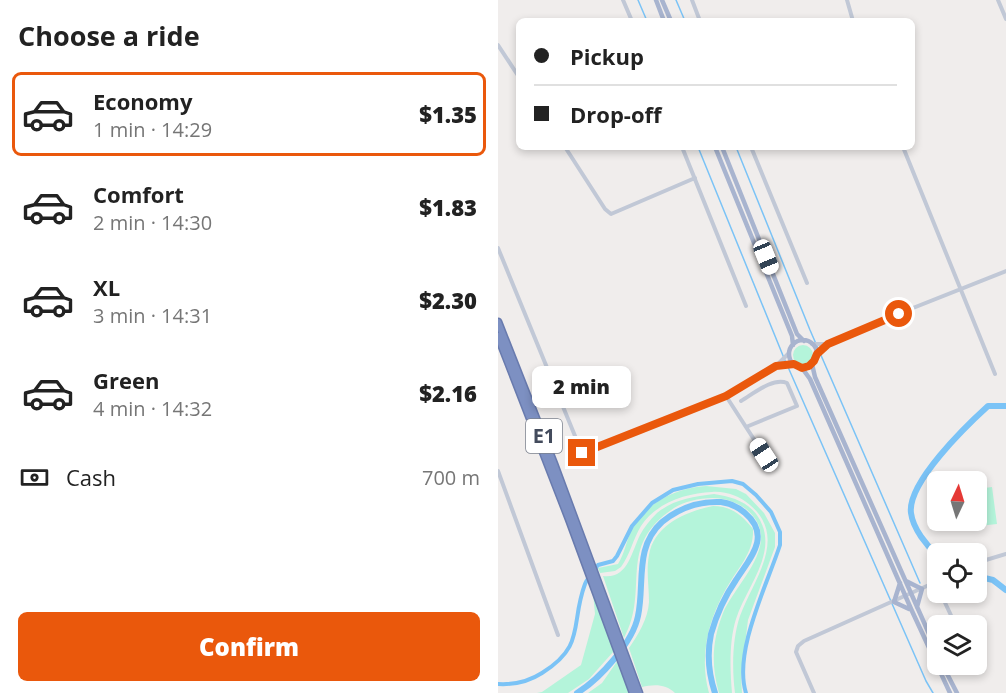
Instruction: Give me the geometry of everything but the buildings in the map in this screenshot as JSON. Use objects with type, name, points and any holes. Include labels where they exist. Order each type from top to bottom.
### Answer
[{"type":"highway","name":"E1","points":[[498,322],[584,552],[633,693]]},
{"type":"highway","name":"E1","points":[[498,336],[639,693]]},
{"type":"main road","points":[[656,0],[663,18]]},
{"type":"main road","points":[[662,0],[670,18]]},
{"type":"main road","points":[[716,150],[792,336],[793,345],[788,354],[792,364],[802,368],[810,379],[902,581],[922,589],[914,610]]},
{"type":"main road","points":[[723,150],[797,334],[818,348],[812,364],[815,376],[950,693]]},
{"type":"main road","points":[[793,345],[804,340]]},
{"type":"main road","points":[[802,368],[812,364]]},
{"type":"main road","points":[[902,581],[892,602],[914,610],[927,634]]},
{"type":"main road","points":[[948,675],[957,693]]},
{"type":"street","points":[[623,0],[631,18]]},
{"type":"street","points":[[692,0],[699,18]]},
{"type":"street","points":[[847,0],[852,18]]},
{"type":"street","points":[[998,0],[1006,19]]},
{"type":"street","points":[[498,45],[516,72]]},
{"type":"street","points":[[567,150],[605,209],[611,214],[695,178]]},
{"type":"street","points":[[683,150],[746,306]]},
{"type":"street","points":[[752,150],[807,283]]},
{"type":"street","points":[[904,150],[995,374]]},
{"type":"street","points":[[498,248],[582,453],[726,396],[776,366],[788,354]]},
{"type":"street","points":[[818,348],[1006,271]]},
{"type":"street","points":[[776,366],[792,364]]},
{"type":"street","points":[[741,401],[772,383],[783,381],[788,383],[797,406],[746,427]]},
{"type":"street","points":[[726,396],[764,455]]},
{"type":"street","points":[[498,471],[558,635]]},
{"type":"street","points":[[987,560],[1006,554]]},
{"type":"street","points":[[814,693],[796,652],[798,646],[804,641],[927,587]]},
{"type":"green space","points":[[803,345],[810,348],[813,355],[810,362],[803,365],[796,362],[793,355],[796,348]]},
{"type":"green space","points":[[706,486],[736,489],[746,494],[764,513],[775,533],[775,547],[748,620],[741,677],[742,693],[735,693],[733,665],[735,634],[740,616],[759,574],[767,545],[767,531],[761,518],[750,505],[722,492],[692,494],[672,501],[647,518],[621,567],[615,571],[600,573],[598,568],[618,564],[638,519],[654,504],[674,493]]},
{"type":"green space","points":[[992,487],[997,524],[987,525],[987,488]]},
{"type":"green space","points":[[714,494],[746,505],[756,514],[765,533],[763,558],[736,619],[732,637],[732,693],[719,693],[714,663],[715,643],[723,613],[751,568],[761,544],[761,532],[756,520],[749,512],[728,500],[704,498],[679,505],[656,523],[645,538],[639,553],[635,602],[624,638],[603,576],[611,576],[623,569],[647,524],[663,508],[691,498]]},
{"type":"green space","points":[[713,506],[736,512],[753,529],[753,537],[743,562],[724,592],[712,619],[705,663],[709,693],[675,693],[660,686],[642,687],[629,648],[647,615],[648,567],[652,544],[657,535],[673,521]]},
{"type":"green space","points":[[593,593],[614,651],[589,679],[568,693],[537,693],[542,692],[581,665],[595,614]]},
{"type":"green space","points":[[618,660],[630,693],[588,693],[602,683]]},
{"type":"waterway","points":[[638,0],[646,18]]},
{"type":"waterway","points":[[676,0],[684,18]]},
{"type":"waterway","points":[[699,150],[786,363]]},
{"type":"waterway","points":[[737,150],[810,330],[920,583]]},
{"type":"waterway","points":[[788,367],[933,693]]},
{"type":"waterway","points":[[927,544],[921,537],[911,513],[912,501],[918,486],[940,456],[988,406],[1006,406]]},
{"type":"waterway","points":[[498,684],[532,679],[556,663],[565,653],[571,644],[586,581],[598,565],[613,561],[632,526],[652,503],[673,490],[698,484],[732,481],[743,484],[756,495],[771,512],[780,532],[780,545],[748,639],[743,677],[746,693]]},
{"type":"waterway","points":[[577,693],[596,679],[630,637],[638,616],[644,554],[653,532],[662,522],[682,509],[697,504],[721,502],[728,503],[745,513],[753,522],[758,539],[752,555],[718,613],[711,634],[709,664],[715,693]]},
{"type":"waterway","points":[[987,579],[993,580],[1006,590]]},
{"type":"route","points":[[582,453],[726,396],[776,366],[794,364],[806,368],[828,344],[899,314]]}]
